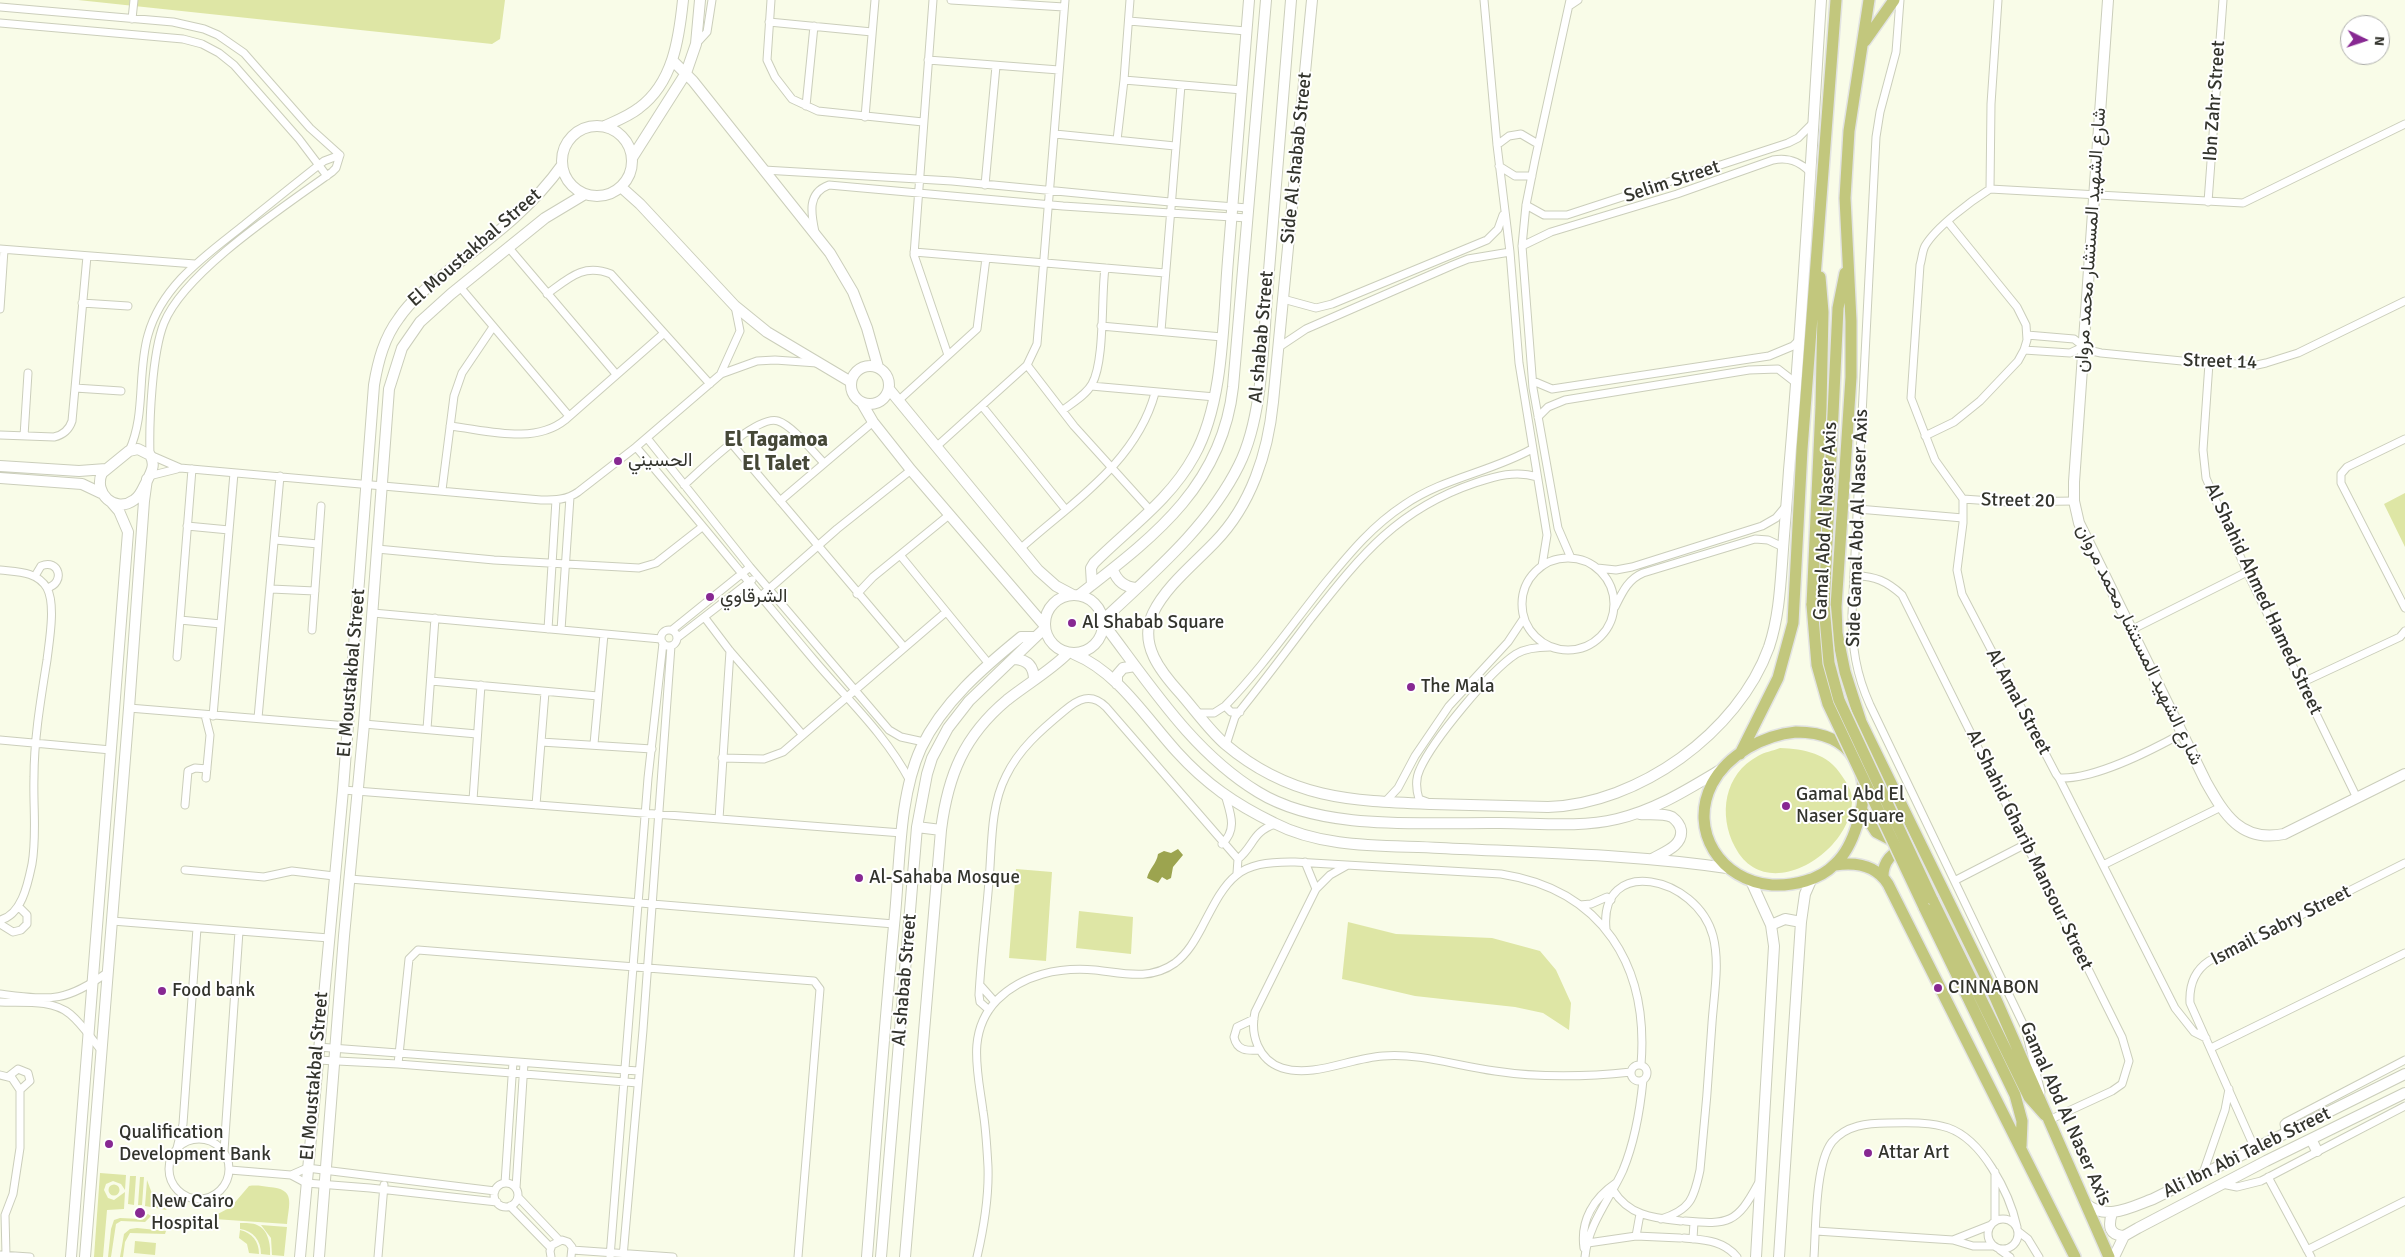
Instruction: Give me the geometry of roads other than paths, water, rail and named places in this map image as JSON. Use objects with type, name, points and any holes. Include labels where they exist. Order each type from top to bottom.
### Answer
[{"type":"main road","name":"Gamal Abd Al Naser Axis","points":[[1740,754],[1778,678],[1792,630],[1797,449],[1805,340],[1816,256],[1836,0]]},
{"type":"main road","name":"Gamal Abd Al Naser Axis","points":[[1869,0],[1849,131],[1845,198],[1851,377],[1836,607],[1840,653],[1855,707],[1991,988],[2109,1257]]},
{"type":"main road","points":[[1862,44],[1894,0]]},
{"type":"main road","points":[[1816,256],[1823,312],[1812,605],[1817,665],[1835,722],[2014,1095],[2022,1121],[2022,1146]]},
{"type":"main road","points":[[1848,266],[1838,308],[1824,606],[1829,663],[1846,718],[1928,890],[2029,1097],[2047,1114]]},
{"type":"main road","points":[[1835,865],[1854,835],[1861,809],[1862,776],[1850,752],[1849,732],[1855,707]]},
{"type":"main road","points":[[1850,752],[1830,737],[1816,733],[1796,732],[1768,737],[1740,754],[1723,768],[1709,792],[1705,819],[1710,845],[1727,868],[1751,881],[1777,885],[1798,883],[1812,878],[1835,865],[1858,864],[1883,876],[2022,1146],[2075,1257]]},
{"type":"main road","points":[[1861,809],[1870,825],[1884,838],[1925,852]]},
{"type":"main road","points":[[1883,876],[1887,861],[1898,851],[1913,849],[1925,852]]},
{"type":"street","points":[[132,19],[134,0]]},
{"type":"street","points":[[682,0],[680,33],[672,60],[663,80],[640,108],[605,126],[585,128],[572,136],[564,149],[562,165],[569,182],[585,194],[601,196],[621,187],[630,174],[632,158],[686,73],[696,44],[700,0]]},
{"type":"street","points":[[696,44],[707,32],[712,0]]},
{"type":"street","points":[[770,0],[767,48],[769,66],[792,98],[818,111],[923,122]]},
{"type":"street","points":[[865,117],[875,0]]},
{"type":"street","points":[[933,0],[914,252],[916,266],[948,355]]},
{"type":"street","points":[[936,447],[1027,365],[1037,344],[1064,4],[951,0]]},
{"type":"street","points":[[1117,140],[1130,0]]},
{"type":"street","points":[[1092,585],[1091,568],[1094,563],[1172,490],[1194,457],[1209,421],[1215,397],[1222,337],[1249,0]]},
{"type":"street","name":"Al shabab Street","points":[[1076,595],[1113,570],[1167,522],[1199,484],[1221,441],[1231,401],[1266,0]]},
{"type":"street","name":"Al shabab Street","points":[[1103,622],[1176,549],[1219,497],[1239,465],[1250,436],[1262,358],[1291,0]]},
{"type":"street","name":"Side Al shabab Street","points":[[1187,700],[1156,665],[1151,652],[1149,633],[1153,614],[1167,592],[1216,540],[1236,515],[1258,472],[1271,420],[1312,0]]},
{"type":"street","points":[[1484,0],[1499,166],[1510,252],[1519,363],[1547,534],[1542,566]]},
{"type":"street","points":[[1571,558],[1558,528],[1538,417],[1533,381],[1522,246],[1526,205],[1538,144],[1570,3],[1578,0]]},
{"type":"street","points":[[1167,708],[1187,700],[1226,745],[1260,769],[1296,787],[1322,795],[1385,802],[1429,804],[1565,806],[1619,791],[1661,772],[1681,759],[1718,724],[1748,688],[1768,648],[1779,604],[1786,506],[1797,449],[1796,383],[1805,340],[1810,172],[1821,0]]},
{"type":"street","name":"Side Gamal Abd Al Naser Axis","points":[[1900,0],[1896,52],[1880,112],[1876,137],[1854,576],[1853,652],[1862,688],[1956,880],[2025,1028],[2047,1114]]},
{"type":"street","points":[[1990,189],[1992,104],[1998,0]]},
{"type":"street","name":"شارع الشهيد المستشار محمد مروان","points":[[2108,0],[2074,501],[2084,535],[2181,734],[2228,818],[2249,832],[2274,836],[2294,830],[2405,774]]},
{"type":"street","name":"Ibn Zahr Street","points":[[2208,202],[2223,0]]},
{"type":"street","points":[[0,7],[189,25],[218,35],[244,53],[310,128],[340,155]]},
{"type":"street","points":[[1129,21],[1246,31]]},
{"type":"street","points":[[769,22],[872,32]]},
{"type":"street","points":[[0,23],[183,39],[202,44],[219,53],[234,65],[319,164],[327,176]]},
{"type":"street","points":[[806,106],[814,26]]},
{"type":"street","points":[[672,60],[686,73],[815,232],[851,287],[867,328],[878,368]]},
{"type":"street","points":[[928,60],[1059,70]]},
{"type":"street","points":[[985,185],[996,66]]},
{"type":"street","points":[[1124,80],[1242,90]]},
{"type":"street","points":[[1161,332],[1169,213],[1181,85]]},
{"type":"street","name":"Selim Street","points":[[1526,205],[1544,215],[1558,216],[1631,195],[1788,143],[1798,138],[1814,123]]},
{"type":"street","points":[[1962,499],[1944,475],[1924,436],[1913,406],[1910,390],[1920,265],[1924,248],[1932,236],[1948,222],[1990,189],[1996,188],[2242,203],[2255,199],[2405,124]]},
{"type":"street","points":[[605,126],[625,140],[632,158]]},
{"type":"street","points":[[1055,134],[1175,146]]},
{"type":"street","points":[[1497,145],[1509,136],[1521,134],[1538,144]]},
{"type":"street","points":[[0,466],[82,471],[106,469],[120,461],[129,451],[136,433],[143,364],[149,332],[167,296],[195,264],[319,164],[329,158],[340,155]]},
{"type":"street","points":[[112,503],[124,504],[136,500],[153,464],[150,455],[150,433],[158,340],[164,322],[174,305],[216,260],[336,168],[340,155]]},
{"type":"street","name":"Selim Street","points":[[1522,246],[1551,232],[1677,194],[1730,174],[1781,158],[1797,162],[1810,172]]},
{"type":"street","points":[[1727,164],[1730,174]]},
{"type":"street","name":"El Moustakbal Street","points":[[300,1257],[343,790],[374,386],[378,364],[383,347],[398,319],[428,287],[527,207],[562,165]]},
{"type":"street","points":[[1499,166],[1515,176],[1532,176]]},
{"type":"street","points":[[764,170],[985,185],[1170,202],[1247,213]]},
{"type":"street","points":[[1673,181],[1677,194]]},
{"type":"street","points":[[815,232],[812,203],[815,196],[825,187],[838,186],[918,191],[1048,204],[1169,213],[1247,213]]},
{"type":"street","points":[[621,187],[640,204],[735,306],[767,332],[851,382]]},
{"type":"street","name":"El Moustakbal Street","points":[[319,1257],[359,791],[389,389],[402,348],[420,322],[545,218],[585,194]]},
{"type":"street","points":[[1631,195],[1634,207]]},
{"type":"street","points":[[1283,299],[1316,308],[1340,301],[1487,240],[1498,230],[1504,212]]},
{"type":"street","points":[[1924,436],[1954,422],[1980,401],[2011,370],[2024,350],[2027,335],[2024,318],[2017,307],[1948,222]]},
{"type":"street","points":[[1487,240],[1491,245],[1490,255]]},
{"type":"street","points":[[509,248],[616,374]]},
{"type":"street","points":[[0,309],[2,249],[195,264]]},
{"type":"street","points":[[914,252],[1165,273]]},
{"type":"street","points":[[1279,347],[1298,333],[1452,265],[1510,252]]},
{"type":"street","points":[[0,435],[54,437],[67,431],[72,421],[87,256]]},
{"type":"street","points":[[898,401],[977,329],[986,258]]},
{"type":"street","points":[[1063,410],[1091,386],[1096,370],[1105,268]]},
{"type":"street","points":[[547,294],[574,274],[598,270],[616,278],[663,334],[710,384]]},
{"type":"street","points":[[460,287],[569,416]]},
{"type":"street","points":[[1340,301],[1344,313]]},
{"type":"street","name":"Street 14","points":[[2083,348],[2101,353],[2210,363],[2257,365],[2286,358],[2405,301]]},
{"type":"street","points":[[82,303],[128,306]]},
{"type":"street","points":[[721,374],[740,331],[735,306]]},
{"type":"street","points":[[1101,326],[1222,337]]},
{"type":"street","points":[[442,490],[458,382],[493,327]]},
{"type":"street","points":[[450,426],[532,434],[555,428],[663,334]]},
{"type":"street","points":[[2024,350],[2070,353],[2083,348],[2074,339],[2027,335]]},
{"type":"street","points":[[1533,381],[1548,388],[1561,387],[1769,356],[1805,340]]},
{"type":"street","points":[[1769,356],[1774,361],[1771,368]]},
{"type":"street","points":[[129,451],[138,449],[180,468],[556,500],[570,497],[636,447],[721,374],[756,361],[775,360],[818,363]]},
{"type":"street","name":"Al Shahid Ahmed Hamed Street","points":[[2210,363],[2204,469],[2209,486],[2247,572],[2357,798]]},
{"type":"street","points":[[1027,365],[1063,410],[1151,510]]},
{"type":"street","points":[[1723,768],[1659,805],[1636,814],[1592,823],[1365,820],[1310,813],[1286,806],[1260,793],[1222,767],[1167,708],[1103,622],[1095,604],[1048,580],[1020,550],[898,401],[889,389],[887,376],[878,368],[870,366],[862,368],[855,373],[851,382],[852,392],[862,403],[873,422],[911,470],[1045,627],[1052,645],[1094,665],[1116,684],[1179,754],[1226,798],[1301,836],[1363,844],[1652,859],[1727,868]]},
{"type":"street","points":[[1538,417],[1548,407],[1565,400],[1771,368],[1778,369],[1796,383]]},
{"type":"street","points":[[24,436],[28,373]]},
{"type":"street","points":[[1091,386],[1215,397]]},
{"type":"street","points":[[1561,387],[1558,396],[1565,400]]},
{"type":"street","points":[[75,388],[121,391]]},
{"type":"street","points":[[862,403],[872,405],[881,401],[889,389]]},
{"type":"street","points":[[1020,550],[1113,468],[1137,435],[1155,393]]},
{"type":"street","points":[[982,406],[1066,510]]},
{"type":"street","points":[[684,484],[732,444],[763,422],[780,421],[794,432],[824,463]]},
{"type":"street","points":[[780,501],[873,422]]},
{"type":"street","points":[[136,433],[142,437],[150,433]]},
{"type":"street","points":[[647,438],[757,576],[890,730],[901,737],[924,742]]},
{"type":"street","points":[[2405,439],[2347,467],[2343,470],[2341,478],[2341,484],[2405,608]]},
{"type":"street","points":[[732,444],[857,594],[904,647]]},
{"type":"street","points":[[636,447],[847,699],[895,753],[910,781]]},
{"type":"street","points":[[1198,713],[1214,713],[1226,706],[1355,546],[1371,530],[1404,504],[1427,491],[1511,461],[1532,449]]},
{"type":"street","points":[[1511,461],[1516,468],[1513,473]]},
{"type":"street","points":[[148,477],[180,468]]},
{"type":"street","points":[[101,493],[100,478],[106,469]]},
{"type":"street","points":[[177,657],[192,469]]},
{"type":"street","points":[[761,596],[817,546],[911,470]]},
{"type":"street","points":[[82,471],[88,474],[88,479],[82,484]]},
{"type":"street","points":[[213,716],[234,473]]},
{"type":"street","points":[[1226,745],[1234,720],[1350,568],[1394,526],[1427,504],[1462,488],[1513,473],[1537,477]]},
{"type":"street","points":[[258,718],[280,476]]},
{"type":"street","points":[[85,1257],[142,529],[148,477]]},
{"type":"street","points":[[0,478],[82,484],[101,493],[112,503],[119,511],[128,532]]},
{"type":"street","points":[[562,630],[570,497]]},
{"type":"street","name":"Street 20","points":[[1962,499],[2006,502],[2074,501]]},
{"type":"street","name":"Al Amal Street","points":[[1962,499],[1964,518],[1957,570],[1962,594],[2060,778],[2069,778],[2110,766],[2156,747],[2181,734]]},
{"type":"street","points":[[548,628],[556,500]]},
{"type":"street","points":[[312,630],[321,506]]},
{"type":"street","points":[[1550,647],[1534,635],[1524,618],[1522,607],[1525,589],[1534,574],[1542,566],[1561,558],[1571,558],[1580,559],[1597,568],[1616,570],[1632,568],[1762,526],[1776,518],[1786,506]]},
{"type":"street","points":[[1858,509],[1964,518]]},
{"type":"street","points":[[857,594],[873,577],[949,515]]},
{"type":"street","points":[[72,1257],[128,532],[129,525],[132,522],[139,523],[142,529]]},
{"type":"street","points":[[188,526],[229,530]]},
{"type":"street","points":[[1762,526],[1765,531],[1763,539]]},
{"type":"street","points":[[377,549],[553,563],[631,568],[646,567],[663,558],[702,527]]},
{"type":"street","points":[[1547,534],[1553,534],[1558,528]]},
{"type":"street","points":[[1429,804],[1419,799],[1416,783],[1419,770],[1460,712],[1493,674],[1518,653],[1531,648],[1550,647],[1576,650],[1596,641],[1609,625],[1615,607],[1626,586],[1636,576],[1691,558],[1763,539],[1783,547]]},
{"type":"street","points":[[275,540],[318,544]]},
{"type":"street","points":[[1355,546],[1364,554]]},
{"type":"street","points":[[900,555],[989,664]]},
{"type":"street","points":[[35,576],[41,566],[48,564],[55,566],[59,572],[58,580],[54,585],[47,588]]},
{"type":"street","points":[[610,1255],[646,814],[664,631],[672,630],[750,567]]},
{"type":"street","points":[[1597,568],[1610,584],[1615,607]]},
{"type":"street","points":[[1632,568],[1636,576]]},
{"type":"street","points":[[0,570],[25,572],[35,576],[47,588],[51,604],[33,778],[35,819],[32,864],[18,906],[11,916],[0,920]]},
{"type":"street","points":[[1113,570],[1119,581],[1129,588],[1136,588]]},
{"type":"street","points":[[2131,630],[2247,572]]},
{"type":"street","name":"Al Shahid Gharib Mansour Street","points":[[1854,576],[1863,575],[1887,582],[1902,595],[2120,1032],[2129,1061],[2122,1084],[2112,1091],[2047,1114]]},
{"type":"street","points":[[624,1255],[648,968],[651,904],[671,646],[677,638],[757,576]]},
{"type":"street","points":[[271,589],[315,591]]},
{"type":"street","points":[[1045,627],[1046,617],[1051,606],[1061,598],[1076,595]]},
{"type":"street","points":[[722,758],[753,759],[776,756],[783,752],[946,612]]},
{"type":"street","points":[[373,613],[604,634],[662,641],[671,646]]},
{"type":"street","points":[[427,729],[435,618]]},
{"type":"street","points":[[705,618],[730,651],[802,734]]},
{"type":"street","points":[[1385,802],[1392,796],[1404,778],[1415,756],[1449,706],[1508,642],[1524,618]]},
{"type":"street","points":[[180,620],[221,624]]},
{"type":"street","points":[[1071,654],[1093,647],[1100,636],[1103,622]]},
{"type":"street","name":"Al shabab Street","points":[[881,1257],[917,827],[927,774],[943,735],[969,701],[1045,627]]},
{"type":"street","points":[[672,630],[676,633],[677,638]]},
{"type":"street","points":[[2301,683],[2400,637],[2405,631]]},
{"type":"street","points":[[594,744],[604,634]]},
{"type":"street","points":[[868,1257],[894,924],[902,834],[910,781],[924,742],[955,697],[1021,636],[1035,637]]},
{"type":"street","points":[[1508,642],[1515,643],[1518,653]]},
{"type":"street","points":[[719,819],[730,651]]},
{"type":"street","name":"Al shabab Street","points":[[905,1257],[941,830],[950,782],[970,738],[1007,700],[1071,654]]},
{"type":"street","points":[[1015,658],[1027,663],[1034,673],[1034,680]]},
{"type":"street","points":[[1116,684],[1117,675],[1123,668],[1135,666]]},
{"type":"street","points":[[431,681],[598,696]]},
{"type":"street","points":[[473,800],[481,686]]},
{"type":"street","points":[[536,805],[544,692]]},
{"type":"street","points":[[989,1010],[979,999],[993,831],[1002,785],[1020,753],[1035,736],[1074,703],[1086,697],[1101,702],[1222,844],[1238,859]]},
{"type":"street","points":[[1226,706],[1231,712],[1240,712]]},
{"type":"street","points":[[129,708],[348,726]]},
{"type":"street","points":[[205,715],[210,735],[206,778]]},
{"type":"street","points":[[364,724],[477,734]]},
{"type":"street","points":[[0,740],[110,750]]},
{"type":"street","points":[[541,742],[652,749]]},
{"type":"street","points":[[185,805],[188,770],[195,768],[207,769]]},
{"type":"street","points":[[1404,778],[1416,783]]},
{"type":"street","points":[[2060,778],[2175,1008],[2194,1032],[2207,1039]]},
{"type":"street","points":[[343,790],[902,834]]},
{"type":"street","points":[[1222,844],[1230,833],[1232,824],[1226,798]]},
{"type":"street","points":[[1482,805],[1503,823]]},
{"type":"street","points":[[2103,865],[2221,807]]},
{"type":"street","points":[[1636,814],[1672,817],[1680,826],[1678,843],[1652,859]]},
{"type":"street","points":[[1237,873],[1238,859],[1259,832],[1275,824]]},
{"type":"street","points":[[917,827],[941,830]]},
{"type":"street","points":[[1956,880],[2026,844]]},
{"type":"street","points":[[1305,862],[1316,889]]},
{"type":"street","points":[[977,1257],[988,1192],[984,1118],[975,1058],[981,1025],[995,1002],[1013,987],[1041,974],[1076,970],[1142,975],[1168,967],[1190,948],[1226,885],[1237,873],[1259,863],[1305,862],[1518,877],[1550,888],[1580,905],[1606,929],[1625,959],[1637,991],[1643,1025],[1641,1065],[1648,1072],[1643,1080],[1634,1134],[1615,1186],[1598,1215],[1585,1255]]},
{"type":"street","name":"Ismail Sabry Street","points":[[2255,1149],[2212,1048],[2190,1002],[2190,986],[2200,967],[2222,954],[2405,863]]},
{"type":"street","points":[[1347,865],[1330,875],[1316,889],[1258,1006],[1254,1019],[1254,1035],[1260,1050],[1266,1058],[1281,1068],[1301,1070],[1368,1057],[1401,1055],[1434,1059],[1493,1071],[1548,1077],[1631,1072]]},
{"type":"street","points":[[185,870],[264,877],[292,871],[334,876]]},
{"type":"street","points":[[1779,1257],[1800,922],[1806,894],[1812,878]]},
{"type":"street","points":[[350,879],[894,924]]},
{"type":"street","points":[[1606,929],[1606,914],[1611,900],[1621,888],[1637,881],[1657,882],[1678,890],[1687,897],[1706,920],[1713,935],[1716,970],[1706,1109],[1697,1185],[1694,1196],[1683,1208],[1661,1219]]},
{"type":"street","points":[[1751,881],[1771,925],[1774,946],[1756,1257]]},
{"type":"street","points":[[1580,905],[1596,902],[1607,897],[1611,900]]},
{"type":"street","points":[[0,924],[13,932],[22,930],[27,924],[27,915],[18,906]]},
{"type":"street","points":[[1771,925],[1785,919],[1800,922]]},
{"type":"street","points":[[112,921],[328,938]]},
{"type":"street","points":[[177,1148],[190,1140],[198,1139],[212,1141],[224,1151],[230,1170],[227,1182],[216,1195],[205,1199],[189,1198],[176,1188],[169,1173],[170,1162],[177,1148],[183,1124],[197,928]]},
{"type":"street","points":[[224,1151],[239,931]]},
{"type":"street","points":[[398,1064],[409,959],[418,950],[812,981],[820,989],[798,1257]]},
{"type":"street","points":[[2212,1048],[2405,952]]},
{"type":"street","points":[[0,994],[46,999],[59,998],[78,992],[108,972]]},
{"type":"street","points":[[980,985],[995,1002]]},
{"type":"street","points":[[0,1002],[43,1004],[64,1010],[101,1050]]},
{"type":"street","points":[[1254,1019],[1237,1027],[1235,1042],[1242,1050],[1260,1050]]},
{"type":"street","points":[[318,1047],[638,1071]]},
{"type":"street","points":[[317,1060],[398,1064],[523,1076],[638,1083]]},
{"type":"street","points":[[2286,1133],[2284,1124],[2286,1122],[2405,1060]]},
{"type":"street","points":[[505,1183],[513,1062]]},
{"type":"street","points":[[524,1063],[516,1188],[518,1197],[559,1240],[568,1242],[572,1254],[673,1257]]},
{"type":"street","points":[[1631,1072],[1634,1067],[1641,1065]]},
{"type":"street","points":[[9,1076],[18,1069],[28,1073],[28,1084],[20,1090]]},
{"type":"street","points":[[1631,1072],[1636,1081],[1643,1080]]},
{"type":"street","name":"Ali Ibn Abi Taleb Street","points":[[2112,1213],[2153,1200],[2405,1074]]},
{"type":"street","points":[[0,1075],[9,1076],[16,1081],[20,1090],[20,1148],[13,1194],[5,1215],[3,1255],[30,1257]]},
{"type":"street","points":[[2202,1176],[2225,1110],[2229,1088]]},
{"type":"street","name":"Ali Ibn Abi Taleb Street","points":[[2124,1236],[2222,1184],[2405,1093]]},
{"type":"street","points":[[2222,1184],[2243,1187],[2268,1177],[2368,1123],[2405,1106]]},
{"type":"street","points":[[2363,1113],[2368,1123]]},
{"type":"street","points":[[1814,1257],[1816,1231],[1821,1170],[1826,1154],[1833,1141],[1845,1131],[1860,1124],[1911,1123],[1954,1129],[1970,1138],[1981,1150],[1995,1172],[2012,1204],[2018,1229],[2016,1244],[2011,1248],[1973,1246],[1953,1240],[1816,1231]]},
{"type":"street","points":[[2311,1139],[2317,1151]]},
{"type":"street","points":[[291,1175],[307,1168],[496,1191]]},
{"type":"street","points":[[230,1170],[291,1175],[306,1183],[384,1189],[497,1202],[503,1206],[510,1206],[518,1197]]},
{"type":"street","points":[[1995,1172],[1993,1223],[1988,1236],[1996,1248],[2010,1257]]},
{"type":"street","points":[[2268,1177],[2309,1254],[2405,1202]]},
{"type":"street","points":[[378,1257],[385,1179]]},
{"type":"street","points":[[1615,1186],[1624,1204],[1640,1214],[1661,1219],[1723,1222],[1735,1217],[1744,1209],[1761,1179]]},
{"type":"street","points":[[497,1202],[496,1191],[500,1185],[505,1183],[516,1188]]},
{"type":"street","points":[[1585,1255],[1584,1233],[1590,1211],[1606,1190],[1615,1186]]},
{"type":"street","points":[[2086,1204],[2091,1208],[2112,1213],[2109,1223],[2110,1229],[2118,1236],[2124,1236],[2114,1257]]},
{"type":"street","points":[[510,1206],[550,1247],[551,1257]]},
{"type":"street","points":[[1636,1236],[1640,1214]]},
{"type":"street","points":[[1953,1240],[2007,1219],[2028,1239],[2039,1257]]},
{"type":"street","points":[[1693,1239],[1694,1222]]},
{"type":"street","points":[[1588,1242],[1636,1236],[1693,1239],[1721,1244],[1737,1257]]},
{"type":"street","points":[[550,1247],[559,1240]]},
{"type":"place","name":"الحسيني","points":[[618,461]]},
{"type":"place","name":"الشرقاوي","points":[[710,597]]},
{"type":"place","name":"Al Shabab Square","points":[[1072,623]]},
{"type":"place","name":"The Mala","points":[[1411,687]]},
{"type":"place","name":"Gamal Abd El Naser Square","points":[[1786,806]]},
{"type":"place","name":"Al-Sahaba Mosque","points":[[859,878]]},
{"type":"place","name":"CINNABON","points":[[1938,988]]},
{"type":"place","name":"Food bank","points":[[162,991]]},
{"type":"place","name":"Qualification Development Bank","points":[[109,1144]]},
{"type":"place","name":"Attar Art","points":[[1868,1153]]},
{"type":"place","name":"New Cairo Hospital","points":[[140,1213]]},
{"type":"district","name":"El Tagamoa El Talet","points":[[776,452]]}]
